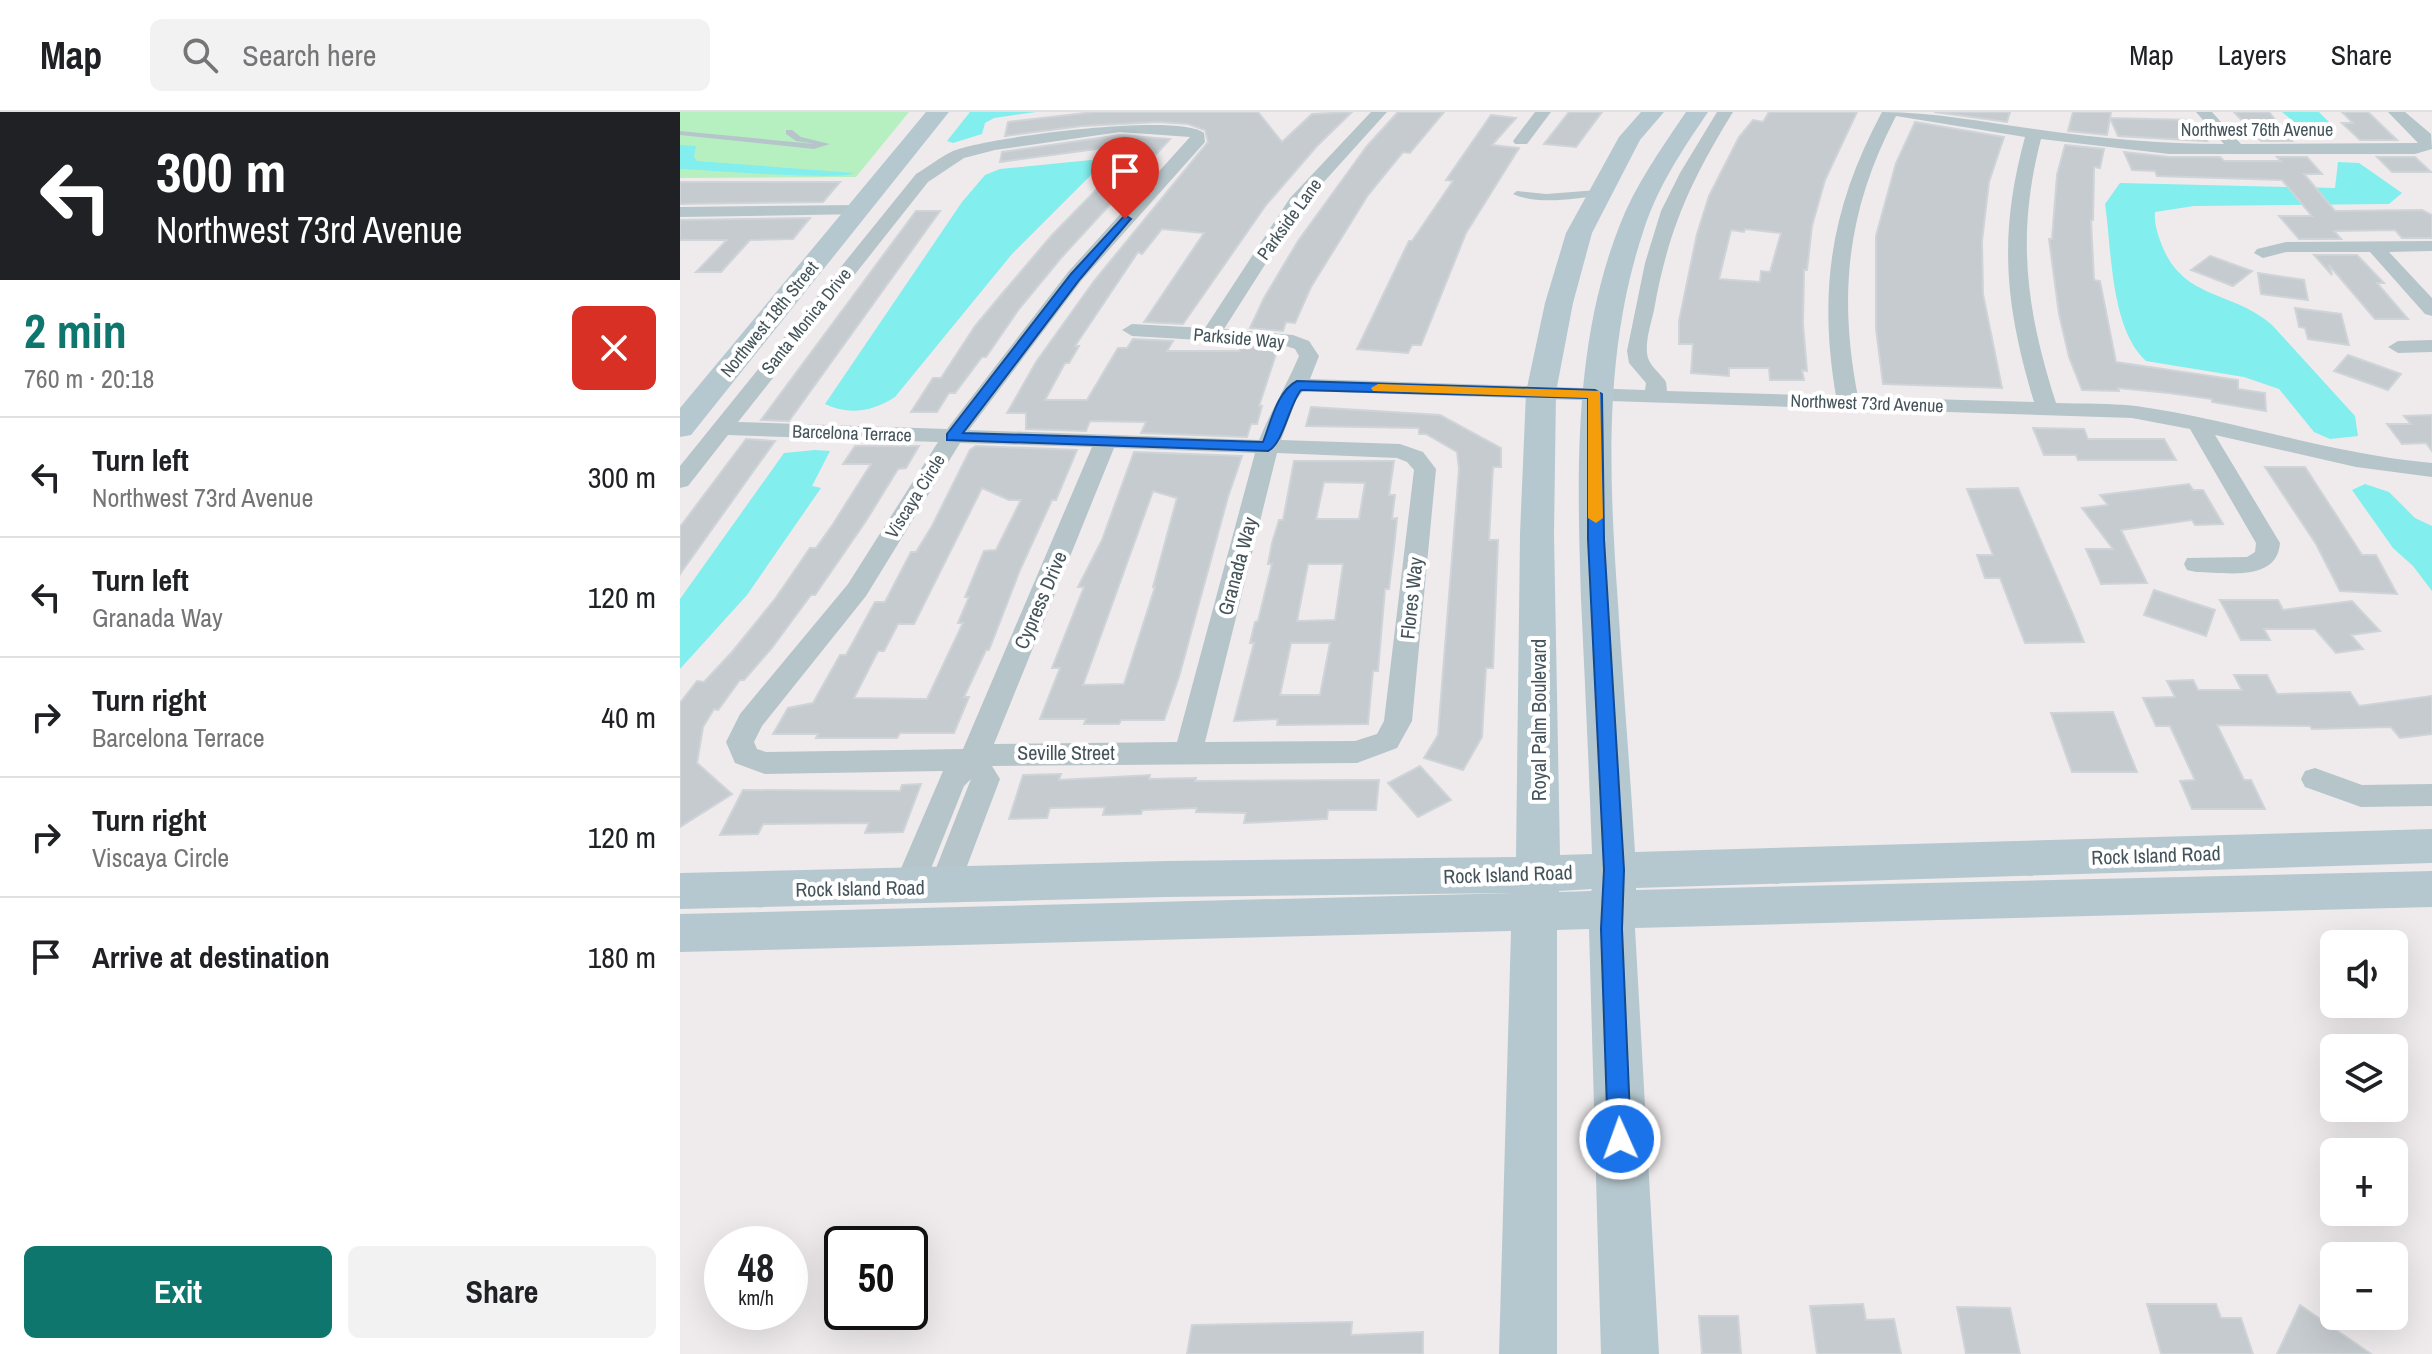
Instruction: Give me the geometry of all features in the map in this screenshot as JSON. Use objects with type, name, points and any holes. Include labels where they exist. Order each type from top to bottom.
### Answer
[{"type":"main road","name":"Northwest 18th Street","points":[[680,428],[938,112]]},
{"type":"main road","name":"Royal Palm Boulevard","points":[[1528,1354],[1537,892],[1537,534],[1541,392],[1559,303],[1586,205],[1630,137],[1653,112]]},
{"type":"main road","points":[[1630,1354],[1596,539],[1595,394],[1608,305],[1627,236],[1673,141],[1697,112]]},
{"type":"main road","name":"Rock Island Road","points":[[1613,890],[2432,846]]},
{"type":"main road","name":"Rock Island Road","points":[[680,891],[927,886],[1537,892]]},
{"type":"main road","name":"Rock Island Road","points":[[680,933],[1613,890],[2432,889]]},
{"type":"street","name":"Parkside Lane","points":[[1211,335],[1296,202],[1379,112]]},
{"type":"street","points":[[1521,141],[1543,112]]},
{"type":"street","points":[[1656,396],[1656,382],[1639,363],[1637,351],[1650,277],[1670,211],[1695,158],[1725,112]]},
{"type":"street","points":[[1848,402],[1841,368],[1836,312],[1840,252],[1847,213],[1866,152],[1890,112]]},
{"type":"street","name":"Northwest 76th Avenue","points":[[1898,112],[2116,145],[2237,149],[2415,149],[2427,145],[2425,137],[2396,112]]},
{"type":"street","points":[[2204,112],[2237,149]]},
{"type":"street","name":"Viscaya Circle","points":[[745,756],[740,742],[750,721],[857,590],[952,437],[1075,276],[1197,142],[1198,136],[1193,131],[1180,128],[1120,127],[993,145],[958,155],[936,166]]},
{"type":"street","points":[[2034,134],[2019,193],[2016,256],[2021,310],[2031,361],[2047,409]]},
{"type":"street","name":"Santa Monica Drive","points":[[680,481],[922,178],[936,166]]},
{"type":"street","points":[[680,212],[858,210]]},
{"type":"street","points":[[2263,253],[2286,247],[2432,246]]},
{"type":"street","points":[[2375,247],[2432,310]]},
{"type":"street","name":"Parkside Way","points":[[1132,330],[1286,339],[1302,345],[1309,356],[1297,385]]},
{"type":"street","points":[[2398,347],[2432,346]]},
{"type":"street","name":"Northwest 73rd Avenue","points":[[1297,385],[2132,412],[2197,423],[2328,456],[2397,468],[2432,470]]},
{"type":"street","name":"Granada Way","points":[[1188,752],[1268,446],[1286,399],[1297,385]]},
{"type":"street","points":[[2196,564],[2251,565],[2267,556],[2268,543],[2197,423]]},
{"type":"street","name":"Barcelona Terrace","points":[[721,428],[1400,451],[1415,457]]},
{"type":"street","name":"Cypress Drive","points":[[973,760],[1106,441]]},
{"type":"street","name":"Flores Way","points":[[1387,741],[1398,721],[1425,469],[1415,457]]},
{"type":"street","name":"Seville Street","points":[[745,756],[765,763],[973,760],[1001,753],[1357,752],[1387,741]]},
{"type":"street","points":[[927,886],[986,779],[973,760]]},
{"type":"street","points":[[2315,779],[2361,796],[2432,795]]},
{"type":"lane","points":[[680,133],[814,147],[826,144],[799,139],[789,132]]},
{"type":"lane","points":[[1517,194],[1586,205]]},
{"type":"lane","points":[[1546,197],[1586,205]]},
{"type":"green space","points":[[680,112],[909,112],[856,177],[680,178]]},
{"type":"water","points":[[970,112],[1036,112],[994,118],[985,123],[982,134],[953,143],[947,141]]},
{"type":"water","points":[[2282,112],[2319,112],[2329,122],[2328,130],[2319,135],[2300,127]]},
{"type":"water","points":[[680,145],[696,146],[694,157],[697,161],[855,173],[801,176],[680,169]]},
{"type":"water","points":[[1101,159],[1102,164],[1012,254],[895,397],[879,406],[852,411],[825,404],[962,202],[985,175],[1000,169]]},
{"type":"water","points":[[2338,162],[2359,163],[2402,193],[2389,204],[2194,206],[2155,212],[2157,230],[2172,265],[2197,286],[2242,306],[2272,325],[2355,416],[2358,436],[2330,439],[2314,432],[2279,389],[2244,377],[2146,361],[2134,347],[2119,309],[2105,204],[2120,183],[2335,188]]},
{"type":"water","points":[[830,451],[812,486],[821,488],[747,595],[680,669],[680,599],[784,453]]},
{"type":"water","points":[[2365,484],[2389,492],[2415,518],[2432,526],[2432,591],[2413,566],[2393,548],[2352,490]]},
{"type":"building","points":[[1094,112],[1258,112],[1282,142],[1312,114],[1352,112],[1317,146],[1266,205],[1183,324],[1144,322],[1204,233],[1162,229],[1142,254],[1138,252],[1075,346],[1079,346],[1069,363],[1065,363],[1045,400],[1087,400],[1118,348],[1127,348],[1133,339],[1173,341],[1167,351],[1239,351],[1242,346],[1278,348],[1259,406],[1262,406],[1257,424],[1251,424],[1247,437],[1141,433],[1146,422],[1090,421],[1086,431],[1026,429],[1026,413],[1007,413],[1036,362],[1094,281],[1208,142],[1205,130],[1188,124],[1159,122],[1082,126],[1005,136],[1008,122]]},
{"type":"building","points":[[1398,112],[1444,112],[1410,153],[1403,152],[1368,195],[1311,287],[1295,323],[1286,322],[1283,331],[1250,328],[1298,241],[1367,146]]},
{"type":"building","points":[[1569,112],[1602,112],[1576,147],[1544,144]]},
{"type":"building","points":[[1769,112],[1857,112],[1825,180],[1812,226],[1807,270],[1804,270],[1803,324],[1807,371],[1802,370],[1804,380],[1770,380],[1769,368],[1729,368],[1729,376],[1691,373],[1693,344],[1679,344],[1679,321],[1697,234],[1709,196],[1739,137],[1753,120],[1763,122]],"holes":[[[1731,230],[1781,233],[1770,272],[1761,271],[1760,282],[1719,279]]]},
{"type":"building","points":[[1934,112],[2010,112],[2007,122]]},
{"type":"building","points":[[2073,112],[2111,112],[2107,135],[2068,131]]},
{"type":"building","points":[[2234,112],[2269,112],[2292,141],[2261,141]]},
{"type":"building","points":[[2342,112],[2368,112],[2397,140],[2360,140],[2342,123],[2353,123]]},
{"type":"building","points":[[1491,115],[1516,118],[1492,145],[1519,148],[1466,233],[1421,345],[1412,345],[1408,353],[1357,349],[1409,241],[1412,241],[1453,181],[1446,180]]},
{"type":"building","points":[[2110,118],[2190,120],[2207,141],[2118,136]]},
{"type":"building","points":[[1915,122],[2004,137],[1989,182],[1982,241],[1983,294],[2002,388],[1883,384],[1876,329],[1876,236],[1896,163]]},
{"type":"building","points":[[1120,135],[1170,139],[1061,258],[1019,309],[986,357],[982,357],[955,393],[949,393],[937,412],[911,412],[933,378],[941,378],[975,326],[1052,235],[1142,143],[1000,162],[1002,152]]},
{"type":"building","points":[[2065,145],[2104,149],[2100,168],[2094,167],[2091,220],[2094,280],[2100,281],[2116,362],[2238,380],[2238,389],[2265,393],[2266,411],[2169,393],[2118,388],[2119,391],[2082,390],[2069,357],[2059,314],[2049,239],[2052,239],[2057,175]]},
{"type":"building","points":[[2124,152],[2169,157],[2220,157],[2224,161],[2281,161],[2277,157],[2307,157],[2322,174],[2304,174],[2335,211],[2422,210],[2432,215],[2432,238],[2402,238],[2395,230],[2334,231],[2341,239],[2299,239],[2279,216],[2312,216],[2282,180],[2157,176],[2155,171],[2132,170]]},
{"type":"building","points":[[2377,157],[2415,157],[2431,172],[2392,172]]},
{"type":"building","points":[[680,182],[840,182],[823,202],[680,204]]},
{"type":"building","points":[[916,211],[940,211],[789,421],[761,420]]},
{"type":"building","points":[[810,218],[793,239],[750,240],[721,272],[696,272],[727,240],[680,240],[680,220]]},
{"type":"building","points":[[2314,255],[2357,255],[2384,283],[2377,283],[2408,319],[2375,319],[2329,265],[2332,275]]},
{"type":"building","points":[[2210,256],[2252,271],[2233,286],[2191,270]]},
{"type":"building","points":[[2258,273],[2304,280],[2308,300],[2261,294]]},
{"type":"building","points":[[2295,308],[2341,314],[2349,345],[2308,339],[2305,328],[2299,327]]},
{"type":"building","points":[[2348,355],[2401,374],[2388,390],[2334,371]]},
{"type":"building","points":[[1311,407],[1440,415],[1501,448],[1501,467],[1493,467],[1489,540],[1498,540],[1493,668],[1486,668],[1482,737],[1463,770],[1424,758],[1438,735],[1459,469],[1457,452],[1426,434],[1419,434],[1419,428],[1306,426]]},
{"type":"building","points":[[2432,415],[2432,451],[2426,443],[2402,444],[2387,424],[2411,424],[2404,416]]},
{"type":"building","points":[[2033,428],[2084,429],[2088,439],[2164,439],[2176,460],[2078,460],[2076,455],[2044,455]]},
{"type":"building","points":[[746,439],[775,441],[680,574],[680,527]]},
{"type":"building","points":[[855,446],[919,446],[906,468],[898,469],[815,595],[811,595],[771,649],[744,680],[740,680],[718,710],[714,709],[703,727],[697,763],[732,794],[680,827],[680,703],[697,681],[704,682],[732,652],[775,599],[810,548],[816,548],[833,524],[871,464],[843,464]]},
{"type":"building","points":[[976,446],[1077,450],[1056,500],[1052,500],[1020,570],[989,650],[986,650],[964,697],[969,697],[954,733],[900,733],[897,738],[816,738],[818,734],[773,734],[788,708],[813,703],[840,655],[846,655],[875,602],[885,602],[911,552],[916,552],[932,526],[970,450]],"holes":[[[982,488],[1009,500],[1021,500],[996,550],[984,551],[965,597],[969,597],[958,623],[963,623],[927,699],[854,698],[878,651],[884,651],[898,624],[914,624]]]},
{"type":"building","points":[[1134,452],[1242,456],[1164,720],[1084,724],[1086,719],[1040,719],[1060,668],[1052,668],[1084,587],[1078,587],[1102,540]],"holes":[[[1153,491],[1177,498],[1155,587],[1124,684],[1083,685]]]},
{"type":"building","points":[[1294,461],[1394,461],[1389,495],[1395,495],[1392,519],[1397,518],[1395,539],[1389,589],[1385,589],[1378,671],[1373,671],[1368,724],[1277,725],[1278,719],[1234,721],[1254,643],[1250,643],[1255,622],[1258,621],[1272,564],[1268,564],[1272,543],[1279,520],[1283,520]],"holes":[[[1324,482],[1365,483],[1359,519],[1316,519]],[[1308,564],[1343,564],[1335,620],[1297,621]],[[1291,643],[1330,643],[1320,695],[1280,695]]]},
{"type":"building","points":[[2265,467],[2305,467],[2362,555],[2376,555],[2397,594],[2340,591],[2316,544]]},
{"type":"building","points":[[2189,484],[2193,490],[2203,490],[2223,524],[2195,525],[2192,520],[2121,530],[2147,583],[2101,584],[2086,549],[2113,549],[2082,508],[2108,505],[2100,495]]},
{"type":"building","points":[[2018,488],[2084,642],[2025,643],[2000,578],[1985,578],[1977,555],[1993,555],[1967,489]]},
{"type":"building","points":[[2154,590],[2215,610],[2206,636],[2144,615]]},
{"type":"building","points":[[2220,600],[2278,600],[2283,610],[2352,601],[2380,631],[2351,635],[2363,649],[2336,653],[2315,629],[2264,629],[2270,640],[2241,640]]},
{"type":"building","points":[[2234,675],[2267,675],[2277,694],[2350,692],[2359,706],[2432,696],[2432,734],[2400,738],[2391,727],[2312,729],[2310,726],[2217,725],[2244,780],[2251,780],[2265,809],[2192,809],[2180,781],[2195,780],[2170,726],[2156,726],[2143,698],[2175,697],[2167,681],[2193,680],[2198,690],[2242,690]]},
{"type":"building","points":[[2113,712],[2137,772],[2072,772],[2051,713]]},
{"type":"building","points":[[1420,766],[1451,800],[1418,817],[1388,783]]},
{"type":"building","points":[[1061,774],[1059,780],[1150,775],[1149,779],[1196,778],[1195,781],[1379,780],[1376,810],[1328,810],[1327,819],[1244,823],[1246,813],[1196,812],[1197,808],[1103,815],[1105,807],[1050,808],[1047,818],[1009,819],[1023,775]]},
{"type":"building","points":[[921,784],[903,832],[865,833],[869,823],[763,824],[758,834],[720,835],[743,790],[900,791],[902,785]]},
{"type":"building","points":[[1863,1304],[1866,1320],[1894,1319],[1901,1354],[1817,1354],[1810,1306]]},
{"type":"building","points":[[2147,1304],[2216,1304],[2221,1318],[2241,1318],[2253,1354],[2161,1354]]},
{"type":"building","points":[[2300,1305],[2320,1319],[2320,1330],[2336,1330],[2371,1354],[2277,1354]]},
{"type":"building","points":[[1957,1307],[2010,1308],[2020,1354],[1966,1354]]},
{"type":"building","points":[[1699,1316],[1738,1316],[1741,1354],[1702,1354]]},
{"type":"building","points":[[1352,1322],[1351,1335],[1423,1332],[1423,1354],[1187,1354],[1192,1325]]},
{"type":"slow traffic","points":[[1378,388],[1595,394],[1596,518]]},
{"type":"route","points":[[1125,219],[1075,276],[952,437],[1268,446],[1286,399],[1297,385],[1595,394],[1596,539],[1614,870],[1611,910],[1620,1139]]}]
